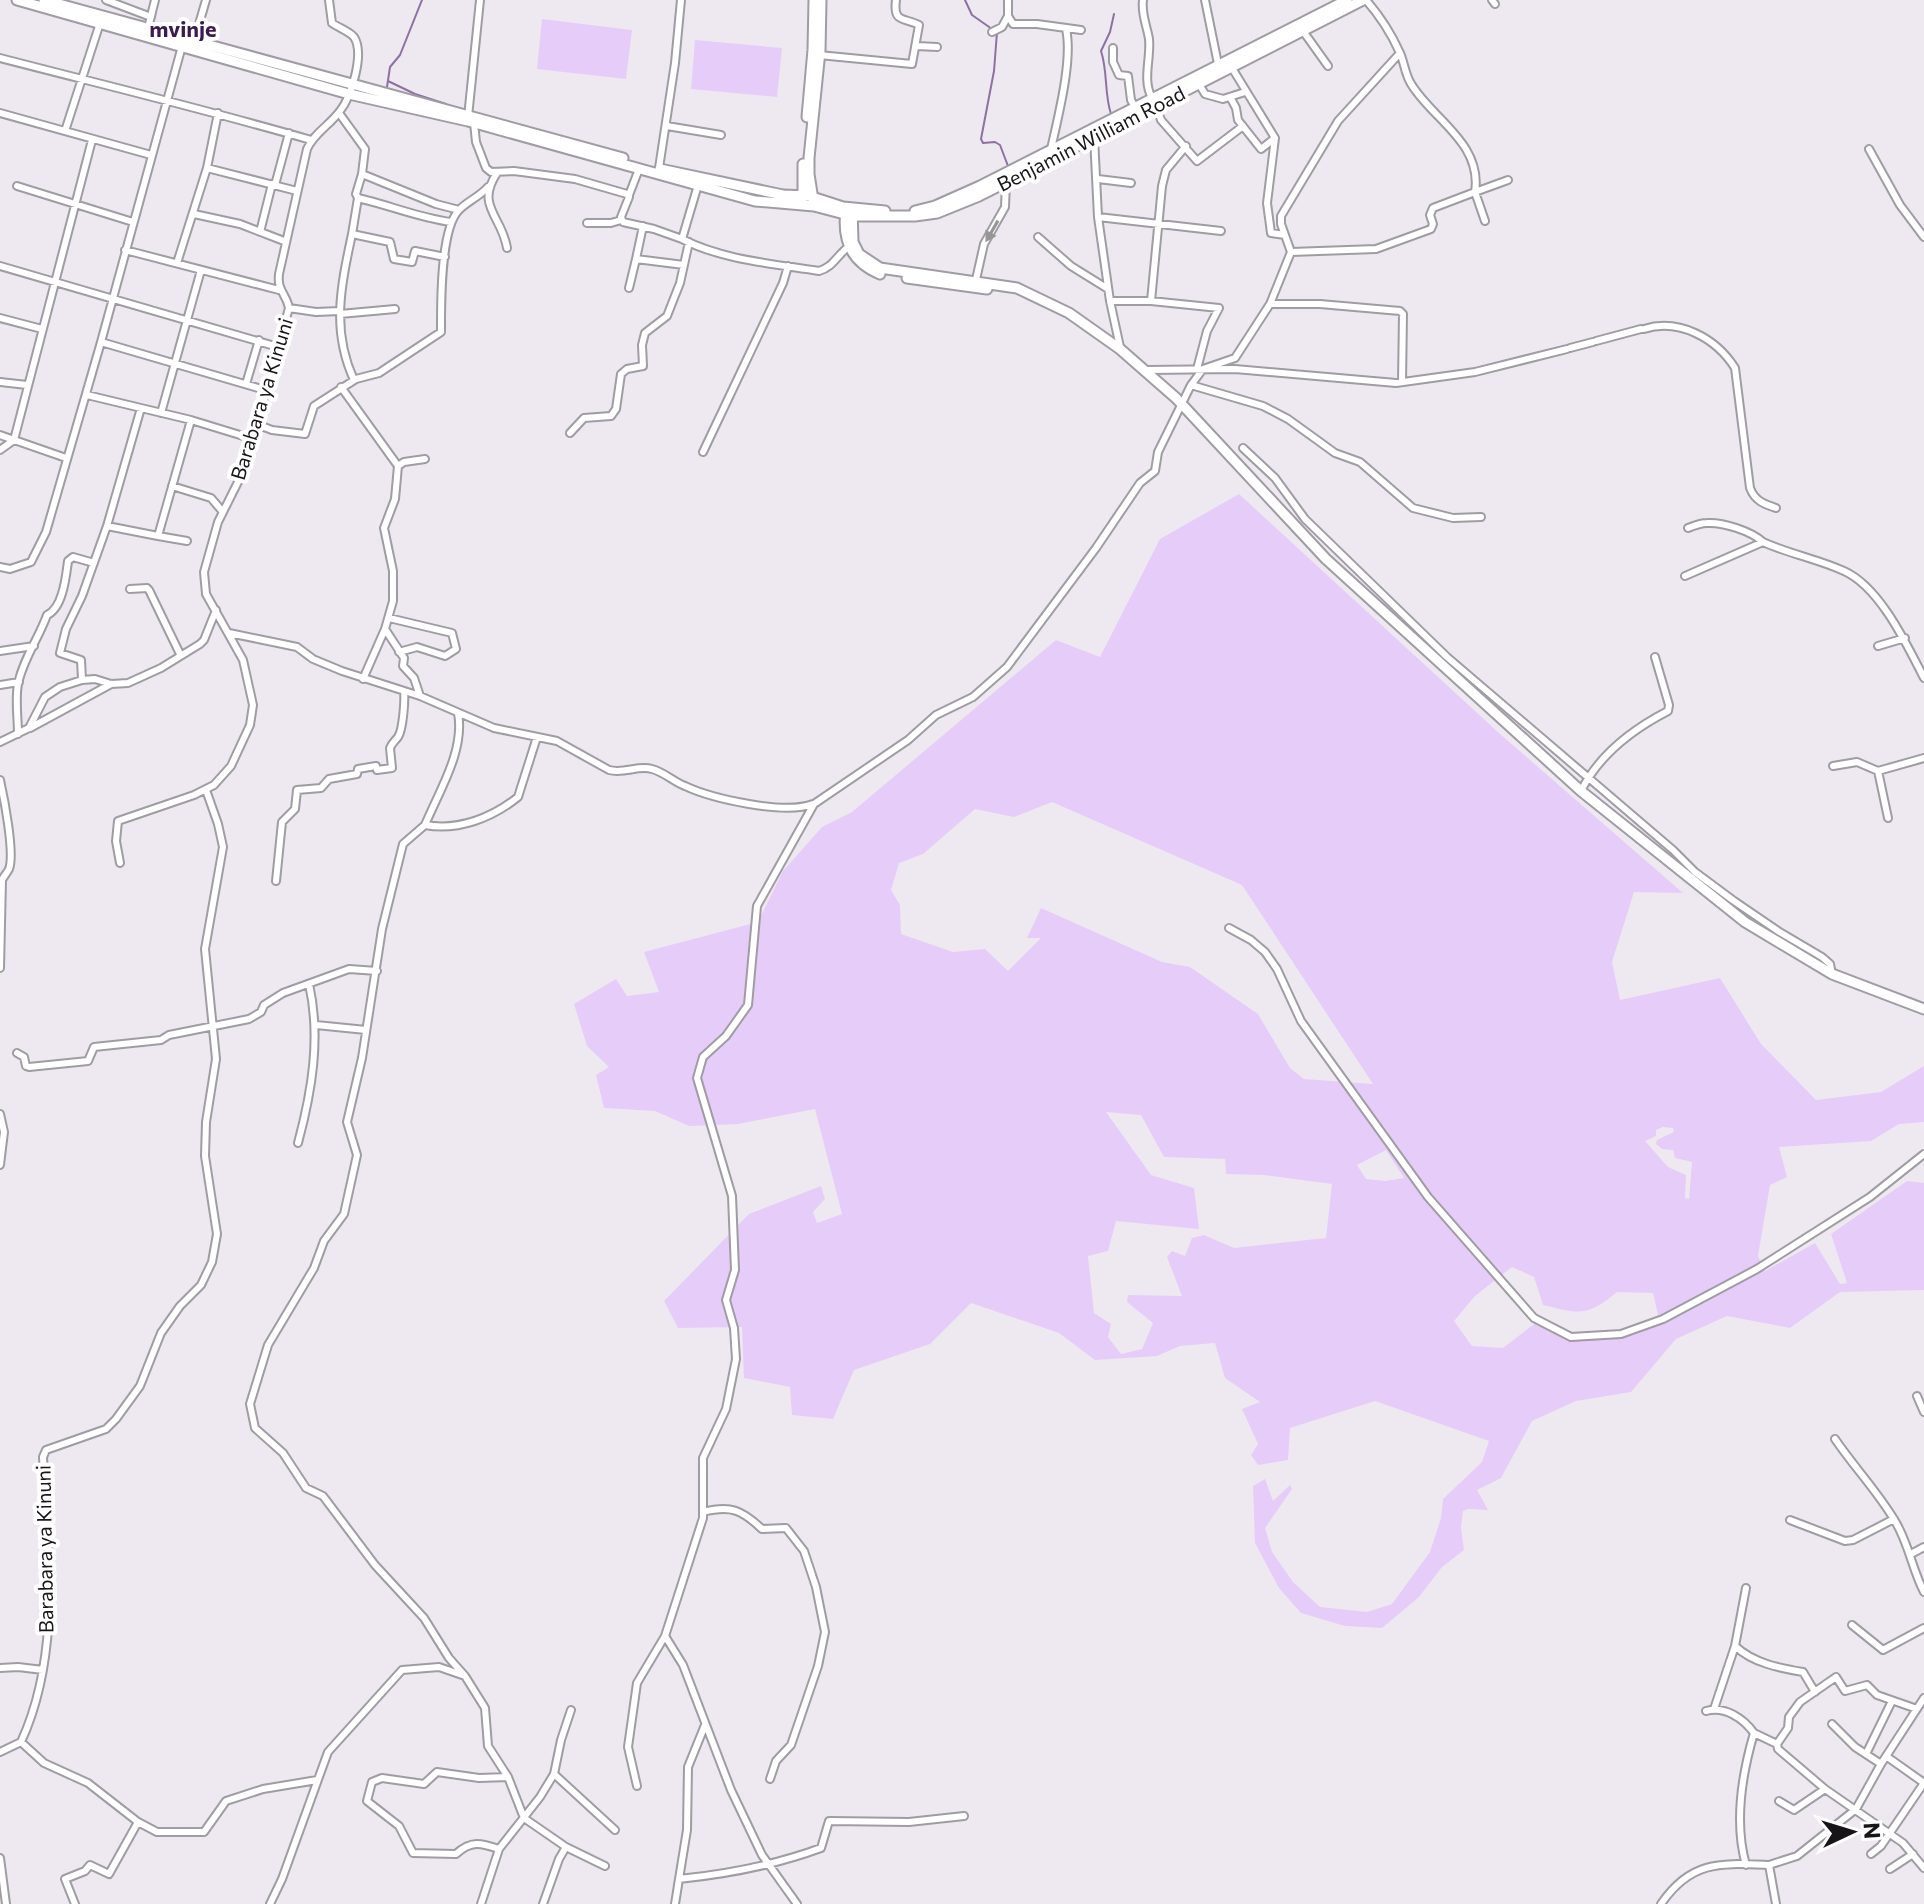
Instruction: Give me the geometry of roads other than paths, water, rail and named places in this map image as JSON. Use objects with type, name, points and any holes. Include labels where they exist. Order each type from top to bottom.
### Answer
[{"type":"main road","points":[[17,0],[100,23],[187,42]]},
{"type":"main road","points":[[44,0],[351,90],[659,168],[808,201]]},
{"type":"main road","points":[[808,201],[804,157],[814,0]]},
{"type":"main road","points":[[808,201],[821,0]]},
{"type":"main road","name":"Benjamin William Road","points":[[808,201],[849,211],[915,216],[937,213],[1094,137],[1218,64],[1347,0]]},
{"type":"main road","name":"Benjamin William Road","points":[[849,211],[899,212],[935,206],[1135,107],[1199,84],[1365,0]]},
{"type":"main road","points":[[470,119],[755,201],[808,201]]},
{"type":"main road","points":[[849,211],[851,245],[863,266],[878,274],[975,284],[1045,302],[1069,313],[1120,349],[1182,404],[1326,559],[1581,791],[1745,922],[1832,974],[1924,1009]]},
{"type":"street","points":[[106,0],[151,17]]},
{"type":"street","points":[[148,28],[155,0]]},
{"type":"street","points":[[0,567],[10,569],[31,562],[46,532],[87,395],[151,155],[187,42],[206,0]]},
{"type":"street","points":[[0,58],[311,140],[339,113],[351,90],[357,65],[356,44],[348,32],[332,23],[329,0]]},
{"type":"street","points":[[480,0],[470,119],[486,168],[497,173],[514,171],[575,179],[629,195]]},
{"type":"street","points":[[659,168],[667,126],[681,0]]},
{"type":"street","points":[[819,55],[910,64],[917,46],[919,25],[898,16],[895,12],[896,0]]},
{"type":"street","points":[[1008,0],[1008,16],[1013,24],[1081,30]]},
{"type":"street","points":[[1143,0],[1149,41],[1147,89],[1161,120],[1200,161],[1243,126]]},
{"type":"street","points":[[1205,0],[1218,64]]},
{"type":"street","points":[[1365,0],[1383,21],[1411,83],[1456,134],[1471,160],[1475,192],[1485,221]]},
{"type":"street","points":[[995,31],[1008,16]]},
{"type":"street","points":[[65,131],[100,23]]},
{"type":"street","points":[[1051,149],[1064,86],[1068,52],[1066,29]]},
{"type":"street","points":[[1303,31],[1328,66]]},
{"type":"street","points":[[917,46],[937,47]]},
{"type":"street","points":[[1113,48],[1115,70],[1119,75],[1128,76],[1135,107]]},
{"type":"street","points":[[1068,52],[1078,51]]},
{"type":"street","points":[[1200,369],[1235,358],[1270,304],[1291,252],[1281,216],[1325,141],[1370,84],[1400,53]]},
{"type":"street","points":[[1232,68],[1275,138],[1267,219],[1271,233],[1285,235]]},
{"type":"street","points":[[1199,84],[1205,94],[1223,99],[1245,92]]},
{"type":"street","points":[[1230,97],[1238,120],[1261,149],[1275,138]]},
{"type":"street","points":[[0,113],[151,155]]},
{"type":"street","points":[[177,263],[207,168],[218,113]]},
{"type":"street","points":[[339,113],[365,149],[340,293],[342,350],[354,380]]},
{"type":"street","points":[[667,126],[721,135]]},
{"type":"street","points":[[260,232],[289,133]]},
{"type":"street","points":[[1094,137],[1098,217],[1120,349]]},
{"type":"street","points":[[0,450],[14,440],[92,140]]},
{"type":"street","name":"Barabara ya Kinuni","points":[[21,1742],[43,1670],[49,1620],[43,1457],[51,1446],[106,1429],[116,1419],[140,1386],[161,1333],[180,1306],[201,1285],[212,1262],[217,1234],[205,1156],[206,1122],[216,1059],[205,949],[223,847],[206,790],[231,766],[253,716],[243,660],[206,594],[204,572],[223,512],[245,468],[289,308],[279,290],[279,274],[284,241],[311,140]]},
{"type":"street","points":[[1151,301],[1166,170],[1186,146]]},
{"type":"street","points":[[1869,149],[1900,205],[1924,237]]},
{"type":"street","points":[[207,168],[297,191]]},
{"type":"street","points":[[621,220],[639,169]]},
{"type":"street","points":[[256,424],[295,435],[305,434],[314,406],[354,380],[379,373],[441,332],[440,288],[451,222],[459,210],[479,197],[497,173]]},
{"type":"street","points":[[362,174],[459,210]]},
{"type":"street","points":[[1098,179],[1131,183]]},
{"type":"street","points":[[1291,252],[1376,249],[1401,241],[1431,229],[1433,208],[1508,180]]},
{"type":"street","points":[[975,284],[984,244],[1005,207],[1006,182]]},
{"type":"street","points":[[570,433],[584,418],[611,416],[616,409],[621,374],[627,369],[643,366],[645,333],[667,316],[684,265],[685,241],[698,185]]},
{"type":"street","points":[[17,186],[133,222]]},
{"type":"street","points":[[488,187],[492,215],[503,230],[507,248]]},
{"type":"street","points":[[358,198],[415,212],[432,220],[451,222]]},
{"type":"street","points":[[194,214],[240,224],[284,241]]},
{"type":"street","points":[[1098,217],[1221,231]]},
{"type":"street","points":[[587,223],[621,220],[726,254],[819,271],[829,268],[851,245]]},
{"type":"street","points":[[629,288],[643,226]]},
{"type":"street","points":[[352,234],[390,242],[394,259],[412,262],[415,251],[445,257]]},
{"type":"street","points":[[1038,237],[1071,266],[1108,289]]},
{"type":"street","points":[[125,250],[279,290]]},
{"type":"street","points":[[636,259],[684,265]]},
{"type":"street","points":[[0,266],[278,347]]},
{"type":"street","points":[[703,452],[783,283],[788,266]]},
{"type":"street","points":[[161,413],[201,270]]},
{"type":"street","points":[[229,633],[297,647],[313,659],[452,708],[494,728],[557,741],[609,770],[655,770],[711,796],[796,809],[814,804],[908,740],[936,715],[973,697],[1007,667],[1096,548],[1140,483],[1155,471],[1158,452],[1200,369],[1207,331],[1219,308],[1151,301],[1110,301]]},
{"type":"street","points":[[1270,304],[1320,304],[1400,311],[1403,314],[1402,382]]},
{"type":"street","points":[[289,308],[316,312],[395,309]]},
{"type":"street","points":[[0,318],[42,329]]},
{"type":"street","points":[[1147,370],[1235,369],[1402,382],[1475,372],[1655,325],[1680,327],[1726,353],[1735,368],[1750,488],[1753,496],[1776,508]]},
{"type":"street","points":[[246,384],[259,340]]},
{"type":"street","points":[[101,342],[265,390]]},
{"type":"street","points":[[252,362],[272,368]]},
{"type":"street","points":[[0,382],[27,385]]},
{"type":"street","points":[[1191,385],[1263,406],[1288,419],[1335,453],[1360,462],[1413,508],[1453,518],[1481,517]]},
{"type":"street","points":[[341,387],[398,466],[395,499],[384,528],[393,571],[393,601],[385,629],[363,679]]},
{"type":"street","points":[[87,395],[191,420],[253,439]]},
{"type":"street","points":[[82,680],[81,659],[60,653],[66,629],[107,526],[141,408]]},
{"type":"street","points":[[158,536],[191,420]]},
{"type":"street","points":[[0,435],[66,458]]},
{"type":"street","points":[[1243,448],[1275,478],[1305,519],[1398,611],[1504,708],[1695,872],[1778,931],[1822,957],[1830,964],[1832,974]]},
{"type":"street","points":[[398,466],[425,459]]},
{"type":"street","points":[[172,486],[211,498],[223,512]]},
{"type":"street","points":[[1688,528],[1706,523],[1716,524],[1858,578],[1905,638],[1924,678]]},
{"type":"street","points":[[107,526],[187,541]]},
{"type":"street","points":[[1685,576],[1763,542]]},
{"type":"street","points":[[18,734],[19,682],[25,661],[47,615],[55,611],[68,561],[73,557],[94,563]]},
{"type":"street","points":[[130,589],[149,590],[180,654]]},
{"type":"street","points":[[0,742],[111,684],[135,680],[161,668],[204,640],[216,610]]},
{"type":"street","points":[[389,618],[445,629],[452,633],[456,649],[445,656],[417,647],[399,652]]},
{"type":"street","points":[[385,629],[404,658],[405,671],[414,678],[420,696]]},
{"type":"street","points":[[1878,646],[1905,638]]},
{"type":"street","points":[[0,651],[34,646]]},
{"type":"street","points":[[1581,791],[1600,760],[1668,711],[1655,657]]},
{"type":"street","points":[[29,728],[45,697],[60,687],[95,679],[111,684]]},
{"type":"street","points":[[0,685],[19,682]]},
{"type":"street","points":[[276,881],[282,822],[295,809],[297,790],[321,788],[329,779],[357,774],[358,769],[376,766],[377,770],[392,768],[390,748],[400,733],[401,714],[406,705],[404,691]]},
{"type":"street","points":[[458,713],[461,727],[457,746],[425,825],[403,844],[382,929],[377,971],[347,1122],[357,1155],[344,1214],[324,1241],[314,1268],[268,1345],[250,1404],[255,1428],[283,1453],[306,1488],[323,1496],[375,1565],[424,1618],[449,1658],[465,1676],[485,1708],[488,1746],[508,1777],[524,1818],[566,1847],[605,1866]]},
{"type":"street","points":[[425,825],[441,828],[466,824],[518,797],[537,737]]},
{"type":"street","points":[[1833,766],[1857,762],[1878,771],[1924,758]]},
{"type":"street","points":[[1878,771],[1888,818]]},
{"type":"street","points":[[0,780],[8,818],[9,844],[9,870],[2,880],[0,968]]},
{"type":"street","points":[[120,863],[116,841],[118,821],[206,790]]},
{"type":"street","points":[[637,1786],[628,1747],[637,1683],[665,1636],[703,1512],[703,1458],[726,1409],[736,1359],[734,1328],[726,1300],[735,1270],[732,1196],[697,1078],[698,1066],[705,1053],[726,1036],[748,1005],[757,906],[814,804]]},
{"type":"street","points":[[1229,928],[1265,952],[1277,969],[1301,1021],[1428,1197],[1534,1318],[1571,1337],[1621,1334],[1663,1319],[1757,1269],[1870,1197],[1924,1154]]},
{"type":"street","points":[[17,1053],[24,1057],[29,1067],[88,1061],[94,1047],[161,1040],[169,1035],[249,1019],[261,1012],[271,999],[349,969],[377,971]]},
{"type":"street","points":[[298,1143],[309,1109],[316,1025],[309,984]]},
{"type":"street","points":[[316,1025],[366,1030]]},
{"type":"street","points":[[0,1114],[4,1132],[0,1165]]},
{"type":"street","points":[[1917,1396],[1924,1412]]},
{"type":"street","points":[[1835,1439],[1894,1519],[1911,1554],[1917,1580],[1924,1592]]},
{"type":"street","points":[[703,1512],[722,1507],[746,1514],[762,1529],[786,1528],[804,1551],[816,1587],[825,1632],[818,1666],[791,1745],[776,1761],[770,1779]]},
{"type":"street","points":[[1790,1520],[1817,1533],[1845,1541],[1894,1519]]},
{"type":"street","points":[[1911,1554],[1924,1547]]},
{"type":"street","points":[[1746,1588],[1735,1646],[1710,1710],[1726,1711],[1746,1722],[1754,1733],[1777,1744],[1778,1749],[1825,1789],[1890,1834],[1924,1868]]},
{"type":"street","points":[[1852,1625],[1883,1650],[1924,1628]]},
{"type":"street","points":[[665,1636],[683,1665],[731,1790],[768,1864],[797,1904]]},
{"type":"street","points":[[1735,1646],[1762,1662],[1803,1672],[1815,1692]]},
{"type":"street","points":[[270,1904],[328,1752],[402,1670],[439,1667],[465,1676]]},
{"type":"street","points":[[0,1668],[43,1670]]},
{"type":"street","points":[[1777,1744],[1788,1728],[1789,1717],[1800,1702],[1836,1677],[1845,1691],[1867,1685],[1877,1695],[1917,1709]]},
{"type":"street","points":[[1661,1904],[1670,1890],[1693,1871],[1708,1865],[1769,1865],[1797,1856],[1856,1809],[1924,1698]]},
{"type":"street","points":[[1866,1754],[1892,1701]]},
{"type":"street","points":[[481,1904],[499,1849],[554,1774],[571,1710]]},
{"type":"street","points":[[675,1904],[687,1830],[688,1767],[706,1721]]},
{"type":"street","points":[[1832,1724],[1855,1747],[1881,1764]]},
{"type":"street","points":[[1746,1865],[1741,1814],[1743,1773],[1754,1733]]},
{"type":"street","points":[[0,1752],[21,1742],[44,1763],[88,1783],[138,1822],[157,1832],[204,1832],[226,1801],[263,1789],[317,1780]]},
{"type":"street","points":[[1871,1854],[1890,1834],[1924,1783],[1886,1756]]},
{"type":"street","points":[[499,1849],[479,1842],[465,1846],[456,1854],[413,1853],[399,1826],[367,1801],[372,1782],[382,1778],[424,1784],[437,1772],[479,1778],[508,1777]]},
{"type":"street","points":[[554,1774],[575,1797],[615,1830]]},
{"type":"street","points":[[1779,1801],[1794,1810],[1825,1789]]},
{"type":"street","points":[[679,1879],[722,1875],[821,1848],[829,1821],[909,1822],[964,1816]]},
{"type":"street","points":[[75,1904],[65,1879],[85,1871],[90,1865],[109,1874],[138,1822]]},
{"type":"street","points":[[543,1904],[566,1847]]},
{"type":"street","points":[[1890,1869],[1913,1854]]},
{"type":"street","points":[[0,1858],[6,1904]]},
{"type":"street","points":[[1769,1865],[1776,1904]]},
{"type":"waterway","points":[[387,87],[390,67],[400,55],[422,0]]},
{"type":"waterway","points":[[965,0],[972,15],[992,29]]},
{"type":"waterway","points":[[1111,114],[1101,51],[1114,14]]},
{"type":"waterway","points":[[997,32],[994,71],[981,139],[983,143],[1000,145],[1008,166]]},
{"type":"waterway","points":[[388,81],[446,104]]},
{"type":"district","name":"mvinje","points":[[183,29]]}]
